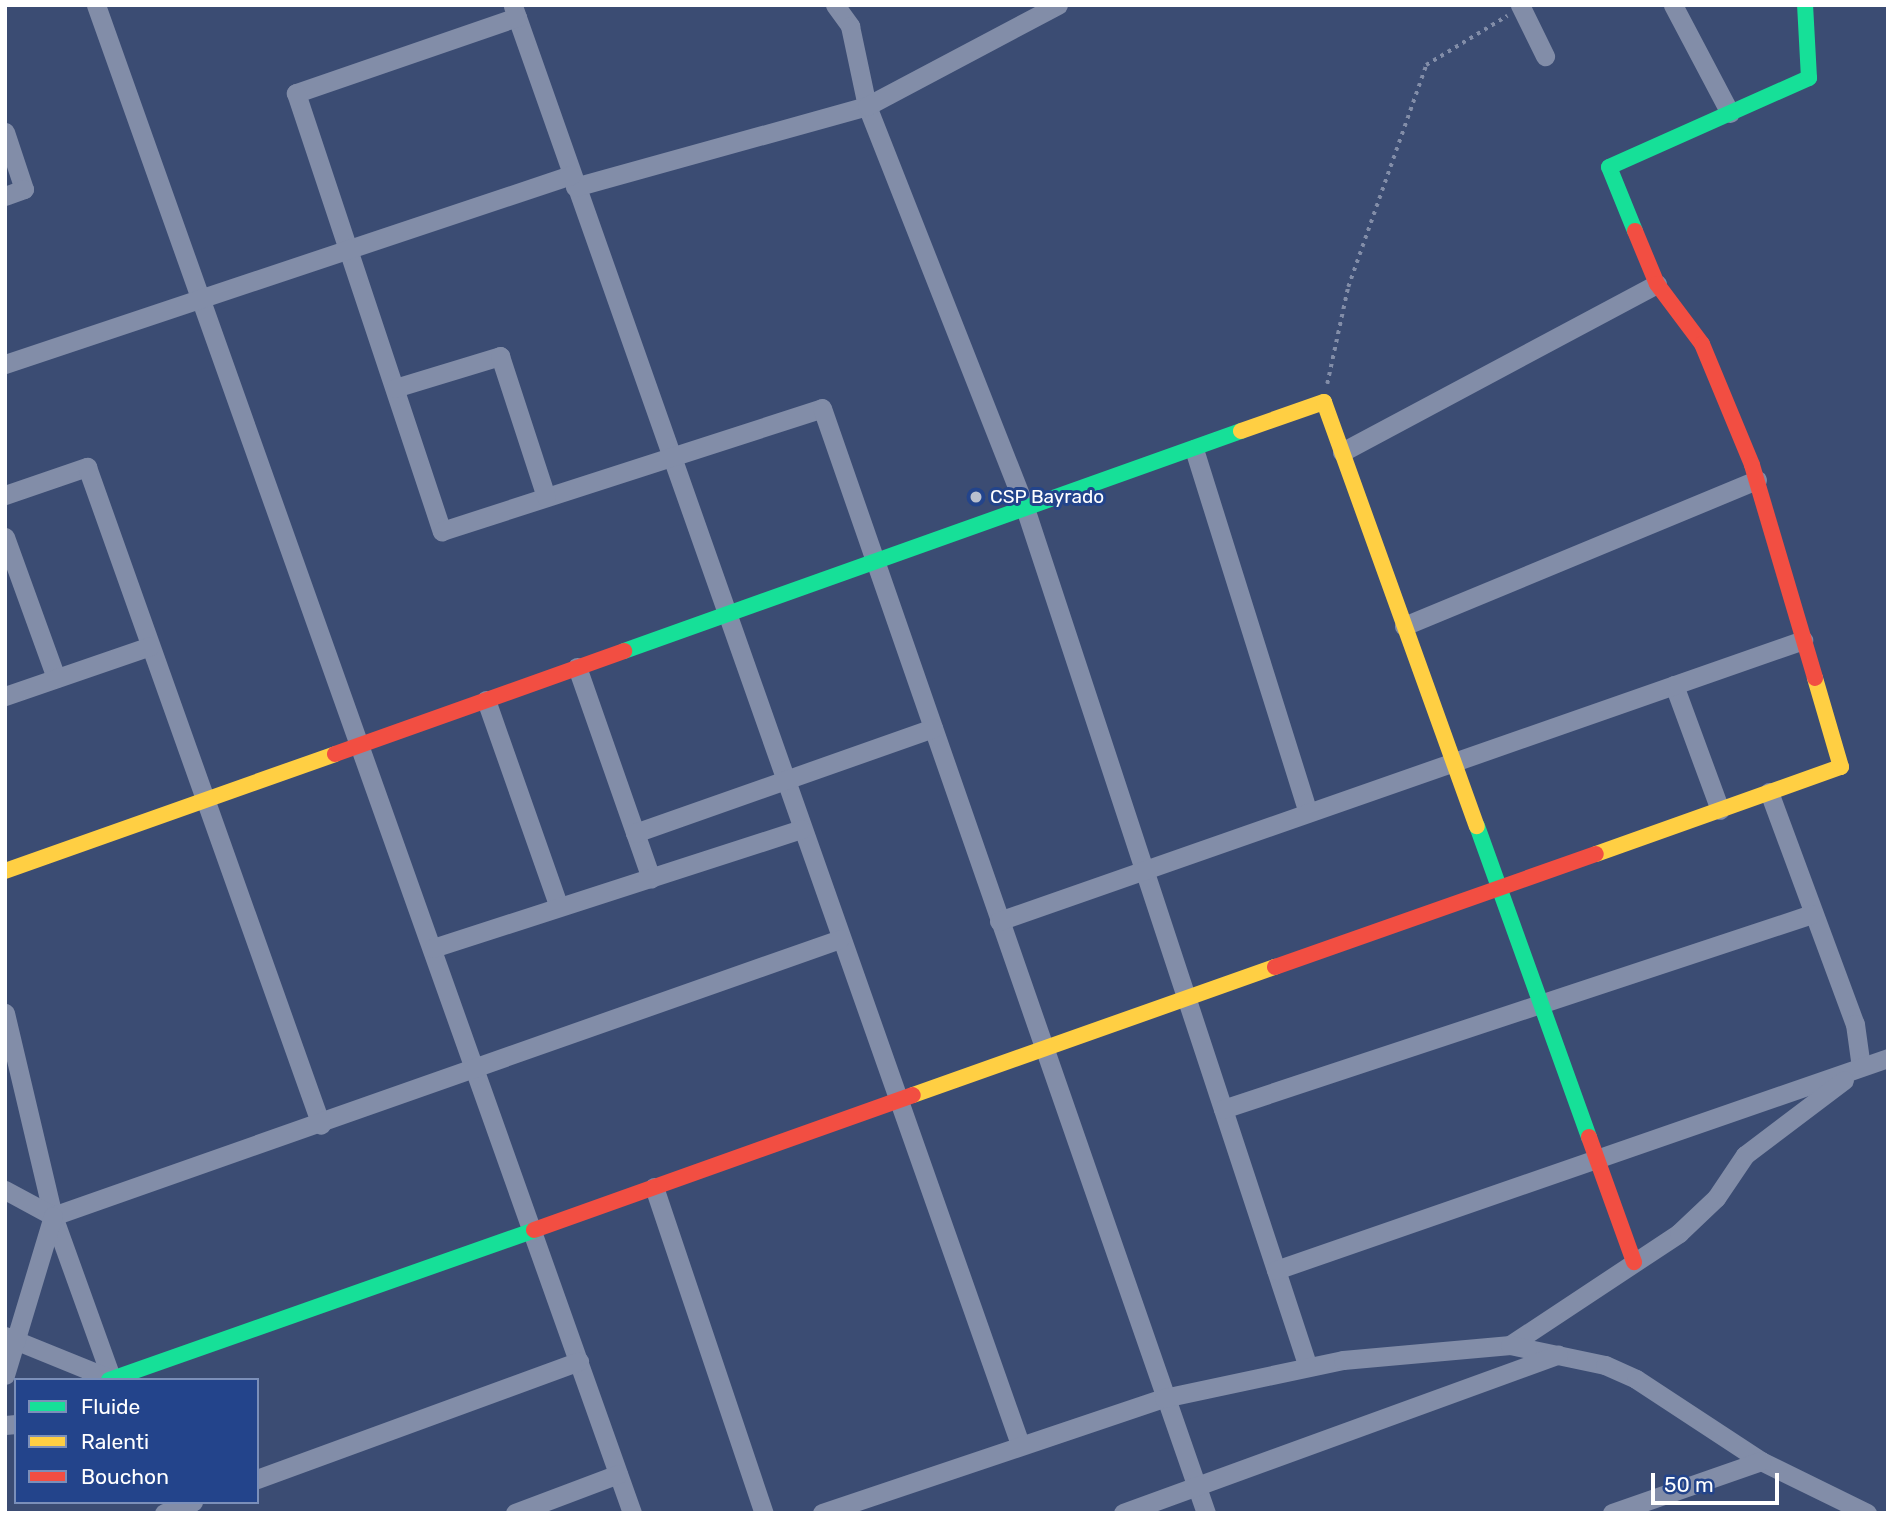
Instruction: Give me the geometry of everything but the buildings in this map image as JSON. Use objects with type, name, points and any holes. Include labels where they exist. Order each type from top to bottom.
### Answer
[{"type":"street","points":[[96,5],[197,298],[477,1067],[632,1513]]},
{"type":"street","points":[[835,5],[850,26],[867,106],[1025,508],[1308,1367]]},
{"type":"street","points":[[5,364],[348,246],[573,181],[867,106],[1058,5]]},
{"type":"street","points":[[1673,5],[1730,113]]},
{"type":"street","points":[[114,1378],[1840,767],[1757,480],[1702,344],[1657,284],[1609,167],[1809,78],[1805,5]]},
{"type":"street","points":[[1520,6],[1545,56]]},
{"type":"street","points":[[1020,1444],[668,457],[515,11],[296,93],[442,531],[668,457],[822,408],[1206,1513]]},
{"type":"street","points":[[5,132],[24,189],[5,196]]},
{"type":"street","points":[[1342,452],[1657,284]]},
{"type":"street","points":[[395,388],[500,356],[546,498]]},
{"type":"street","points":[[5,872],[1324,402],[1634,1262]]},
{"type":"street","points":[[1194,449],[1308,812]]},
{"type":"street","points":[[5,495],[87,467],[321,1125]]},
{"type":"street","points":[[1404,626],[1757,480]]},
{"type":"street","points":[[5,537],[56,678]]},
{"type":"street","points":[[999,921],[1802,640]]},
{"type":"street","points":[[5,696],[150,646]]},
{"type":"street","points":[[578,667],[651,878]]},
{"type":"street","points":[[1674,685],[1720,810]]},
{"type":"street","points":[[486,699],[559,908]]},
{"type":"street","points":[[635,833],[933,728]]},
{"type":"street","points":[[1769,792],[1855,1024],[1861,1067]]},
{"type":"street","points":[[433,948],[801,829]]},
{"type":"street","points":[[1223,1109],[1812,914]]},
{"type":"street","points":[[5,1190],[53,1216],[321,1125],[840,939]]},
{"type":"street","points":[[5,1013],[53,1216],[111,1378]]},
{"type":"street","points":[[1276,1270],[1888,1058]]},
{"type":"street","points":[[1510,1345],[1679,1233],[1716,1198],[1745,1154],[1861,1067]]},
{"type":"street","points":[[653,1187],[764,1513]]},
{"type":"street","points":[[5,1375],[13,1339],[53,1216]]},
{"type":"street","points":[[13,1339],[109,1378]]},
{"type":"street","points":[[822,1513],[1020,1444],[1164,1398],[1308,1367],[1510,1345],[1558,1355],[1636,1379],[1762,1461],[1867,1513]]},
{"type":"street","points":[[1123,1513],[1558,1355]]},
{"type":"street","points":[[259,1478],[579,1361]]},
{"type":"street","points":[[1612,1513],[1762,1461]]},
{"type":"street","points":[[515,1513],[618,1474]]},
{"type":"street","points":[[162,1513],[187,1504]]},
{"type":"path","points":[[1324,402],[1348,288],[1426,65],[1520,6]]},
{"type":"traffic: fast","points":[[1635,231],[1609,167],[1809,78],[1805,5]]},
{"type":"traffic: fast","points":[[624,651],[1241,431]]},
{"type":"traffic: fast","points":[[1477,826],[1589,1137]]},
{"type":"traffic: fast","points":[[115,1378],[534,1230]]},
{"type":"traffic: slow","points":[[1241,431],[1324,402],[1477,826]]},
{"type":"traffic: slow","points":[[1596,854],[1841,767],[1815,678]]},
{"type":"traffic: slow","points":[[5,871],[335,754]]},
{"type":"traffic: slow","points":[[913,1095],[1275,967]]},
{"type":"traffic: jam","points":[[1635,231],[1657,284],[1702,344],[1752,465],[1815,678]]},
{"type":"traffic: jam","points":[[335,754],[624,651]]},
{"type":"traffic: jam","points":[[1275,967],[1596,854]]},
{"type":"traffic: jam","points":[[534,1230],[913,1095]]},
{"type":"traffic: jam","points":[[1589,1137],[1634,1262]]},
{"type":"place","name":"CSP Bayrado","points":[[976,497]]}]
